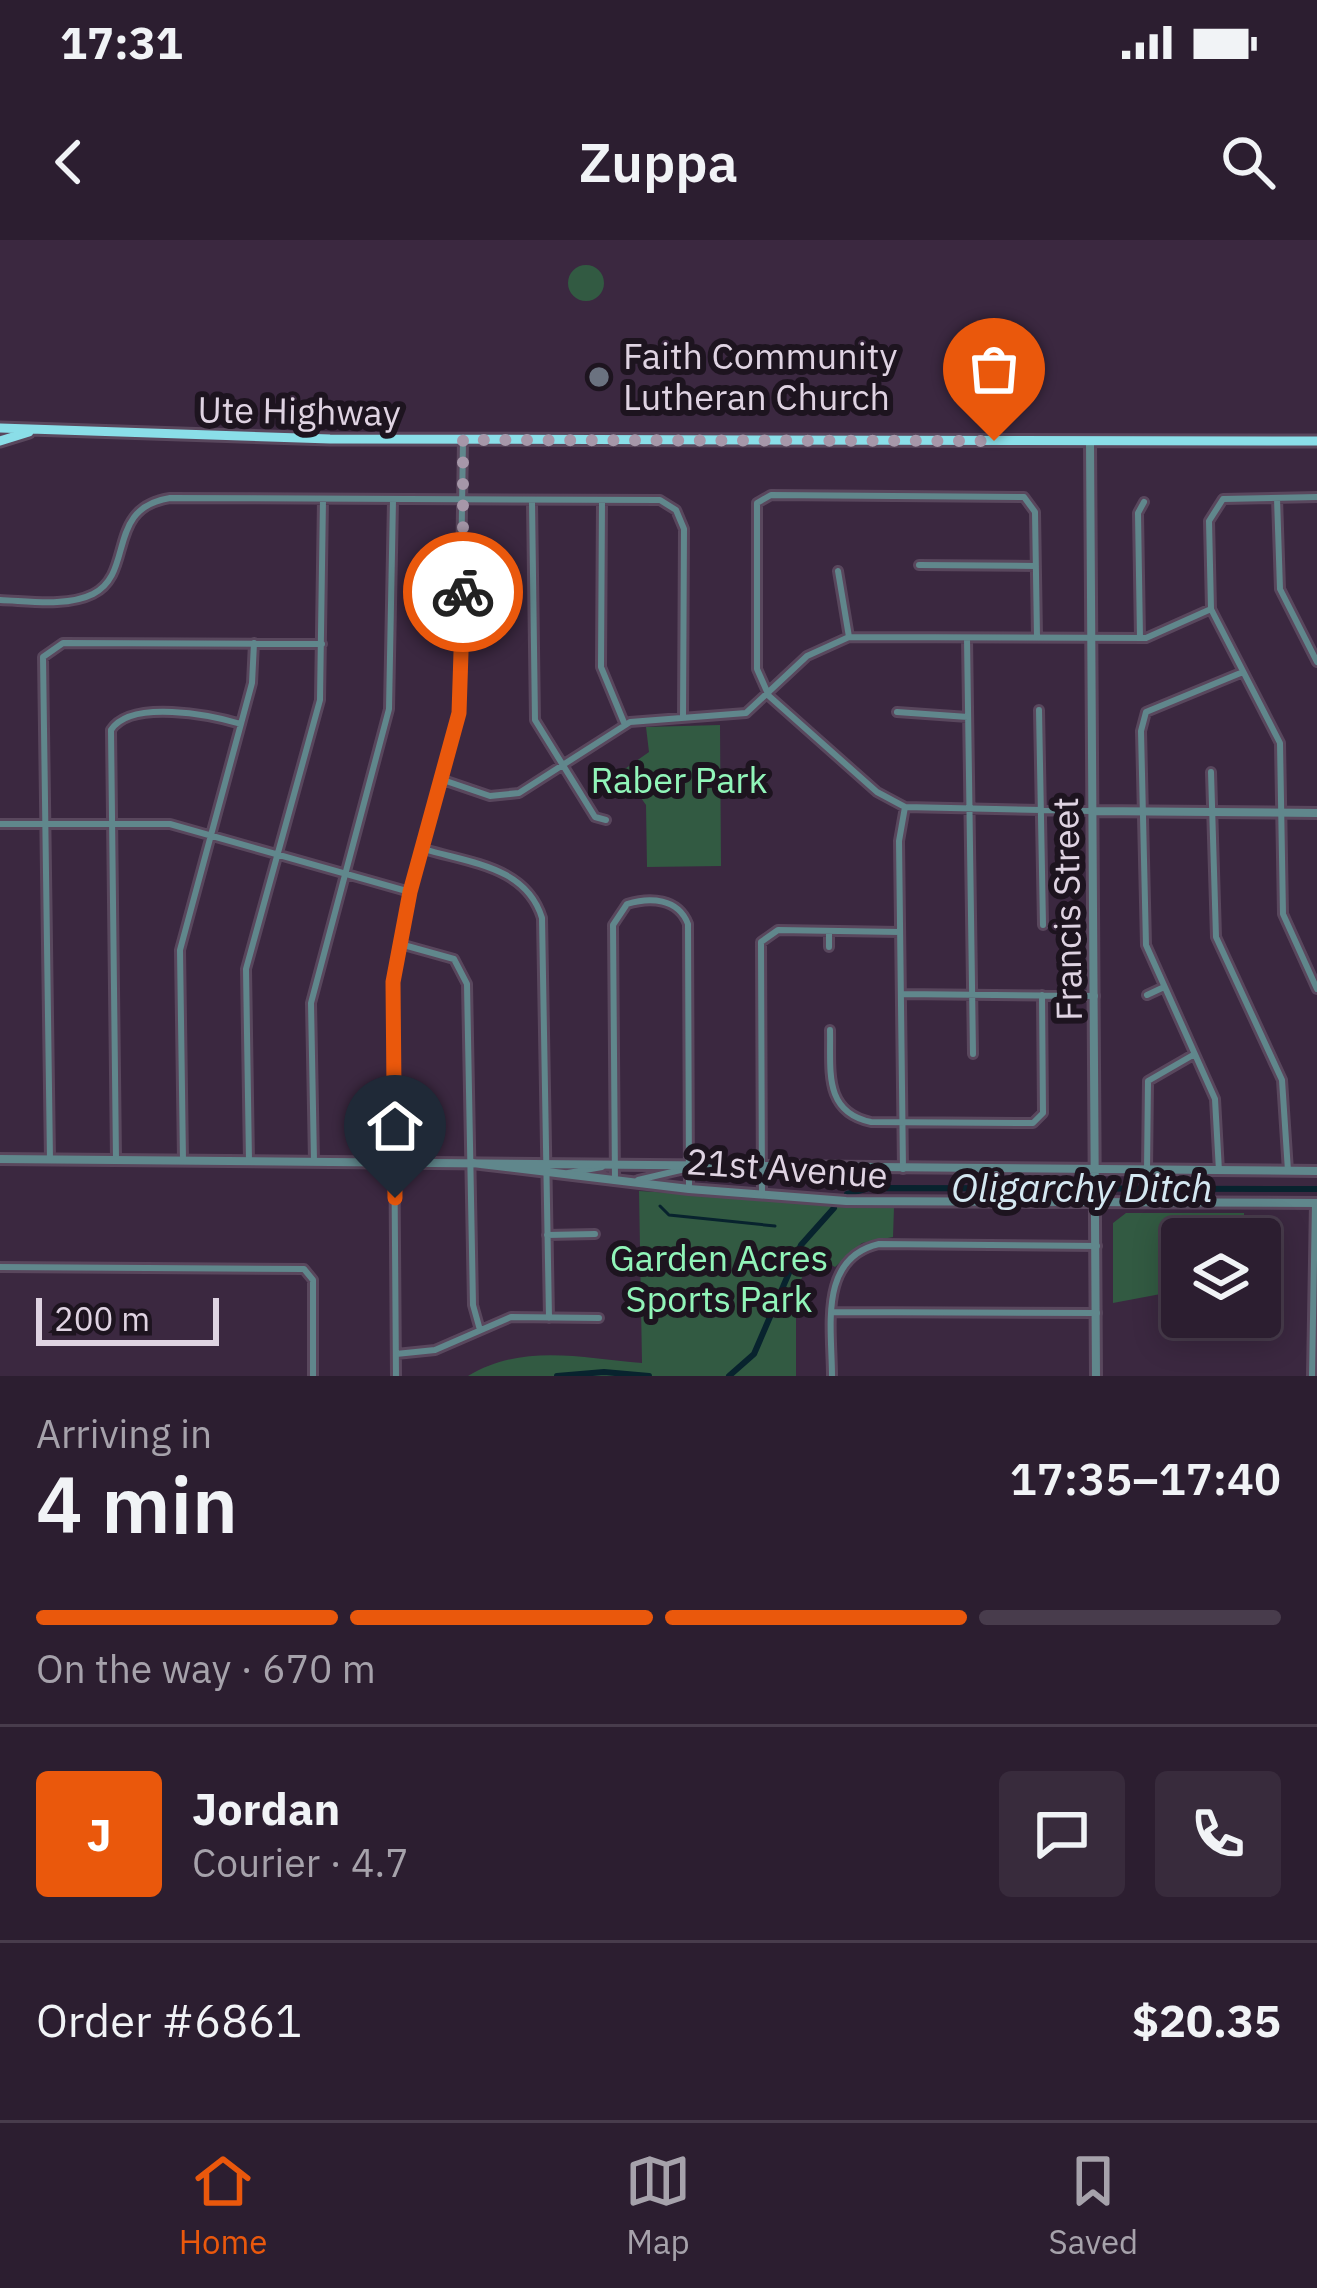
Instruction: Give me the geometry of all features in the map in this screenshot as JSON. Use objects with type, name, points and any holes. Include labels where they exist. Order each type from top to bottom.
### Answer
[{"type":"main road","name":"Ute Highway","points":[[0,428],[225,438],[1317,441]]},
{"type":"main road","points":[[0,441],[44,428]]},
{"type":"street","points":[[396,1376],[392,1016],[410,892],[444,781],[462,687],[463,440]]},
{"type":"street","name":"Francis Street","points":[[1090,441],[1096,1376]]},
{"type":"street","points":[[1037,637],[1033,498],[758,496],[757,669],[769,696],[877,792],[905,807],[969,811],[1317,813]]},
{"type":"street","points":[[1317,497],[1229,496],[1215,506],[1209,521],[1211,609],[1280,742],[1283,914],[1317,988]]},
{"type":"street","points":[[1277,498],[1280,589],[1317,662]]},
{"type":"street","points":[[249,1161],[244,988],[320,700],[323,499]]},
{"type":"street","points":[[0,601],[75,600],[100,590],[111,576],[130,523],[159,500],[660,500],[674,507],[682,520],[682,718]]},
{"type":"street","points":[[314,1161],[311,1003],[389,709],[393,500]]},
{"type":"street","points":[[532,501],[531,704],[541,735],[595,817],[606,820]]},
{"type":"street","points":[[602,501],[601,667],[625,725]]},
{"type":"street","points":[[1140,638],[1138,513],[1144,502]]},
{"type":"street","points":[[919,565],[1036,566]]},
{"type":"street","points":[[838,571],[850,637]]},
{"type":"street","points":[[444,781],[504,796],[533,788],[625,725],[735,716],[769,696],[807,656],[850,637],[1140,638],[1161,635],[1211,609]]},
{"type":"street","points":[[968,636],[973,1054]]},
{"type":"street","points":[[182,1160],[180,950],[252,683],[254,643]]},
{"type":"street","points":[[50,1160],[42,661],[48,647],[322,644]]},
{"type":"street","points":[[1219,1171],[1216,1105],[1146,945],[1141,730],[1146,712],[1244,672]]},
{"type":"street","points":[[1040,710],[1043,925]]},
{"type":"street","points":[[897,712],[910,717],[968,717]]},
{"type":"street","points":[[116,1160],[110,736],[118,718],[195,713],[241,724]]},
{"type":"street","points":[[1211,772],[1216,938],[1282,1080],[1288,1172]]},
{"type":"street","points":[[903,1171],[898,841],[905,807]]},
{"type":"street","points":[[0,824],[170,824],[410,892]]},
{"type":"street","points":[[424,849],[512,876],[538,906],[549,1318]]},
{"type":"street","points":[[688,1189],[690,1167],[688,924],[683,906],[650,901],[617,906],[613,925],[614,1162],[619,1181],[690,1167]]},
{"type":"street","points":[[763,1195],[761,934],[778,930],[900,932]]},
{"type":"street","points":[[829,931],[829,947]]},
{"type":"street","points":[[400,944],[446,955],[464,973],[473,1305],[480,1330]]},
{"type":"street","points":[[1147,995],[1162,988]]},
{"type":"street","points":[[901,994],[1095,995]]},
{"type":"street","points":[[830,1030],[831,1083],[835,1100],[849,1116],[902,1123],[1041,1123],[1042,995]]},
{"type":"street","points":[[1147,1171],[1146,1086],[1155,1072],[1193,1055]]},
{"type":"street","points":[[843,1125],[849,1116]]},
{"type":"street","name":"21st Avenue","points":[[0,1159],[471,1162],[688,1189],[884,1202],[1316,1203]]},
{"type":"street","name":"21st Avenue","points":[[471,1162],[514,1168],[581,1161],[762,1170],[1098,1176],[1147,1171],[1317,1172]]},
{"type":"street","points":[[558,1175],[614,1162]]},
{"type":"street","points":[[1312,1376],[1316,1203]]},
{"type":"street","points":[[547,1235],[595,1234]]},
{"type":"street","points":[[832,1376],[835,1280],[849,1258],[879,1244],[1097,1246]]},
{"type":"street","points":[[0,1267],[304,1269],[312,1275],[313,1376]]},
{"type":"street","points":[[832,1312],[1097,1313]]},
{"type":"street","points":[[396,1354],[425,1353],[511,1317],[599,1318]]},
{"type":"green space","points":[[586,265],[599,270],[604,283],[599,296],[586,301],[573,296],[568,283],[573,270]]},
{"type":"green space","name":"Raber Park","points":[[720,725],[721,866],[647,867],[646,805],[622,771],[649,752],[646,727]]},
{"type":"green space","name":"Garden Acres Sports Park","points":[[639,1191],[894,1207],[893,1237],[862,1243],[835,1267],[811,1254],[796,1293],[796,1376],[468,1376],[531,1356],[642,1363]]},
{"type":"green space","points":[[1126,1213],[1244,1213],[1244,1218],[1161,1218],[1161,1294],[1113,1303],[1113,1223]]},
{"type":"waterway","name":"Oligarchy Ditch","points":[[847,1194],[869,1188],[1317,1189]]},
{"type":"waterway","name":"Oligarchy Ditch","points":[[660,1206],[669,1215],[775,1226]]},
{"type":"waterway","name":"Oligarchy Ditch","points":[[729,1376],[754,1354],[801,1245],[834,1208]]},
{"type":"waterway","name":"Oligarchy Ditch","points":[[557,1376],[604,1372],[649,1376]]},
{"type":"way so far","points":[[463,592],[463,440],[994,441]]},
{"type":"place","name":"Faith Community Lutheran Church","points":[[599,377]]},
{"type":"route","points":[[395,1198],[393,982],[410,892],[459,713],[463,592]]}]
